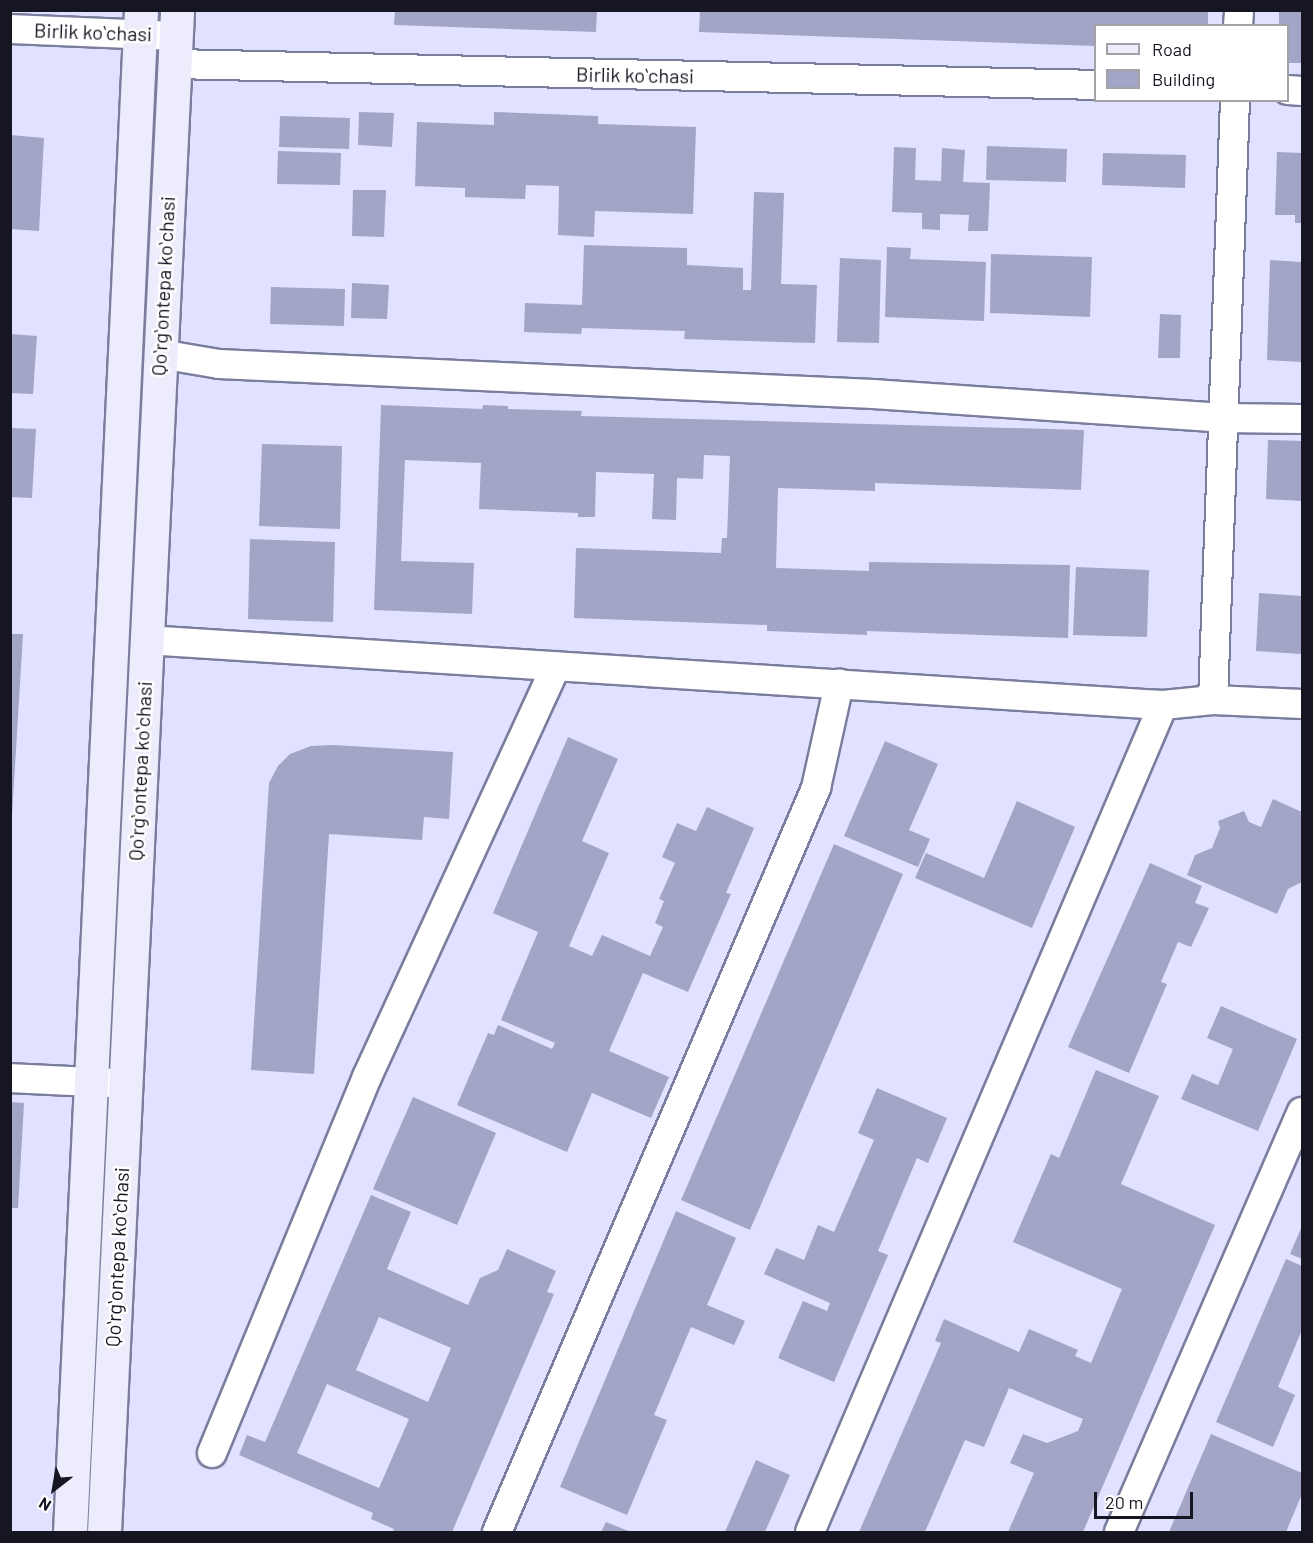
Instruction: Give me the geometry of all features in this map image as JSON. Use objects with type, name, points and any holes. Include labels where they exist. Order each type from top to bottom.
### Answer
[{"type":"main road","name":"Qoʻrgʻontepa koʻchasi","points":[[70,1533],[141,22]]},
{"type":"main road","name":"Qoʻrgʻontepa koʻchasi","points":[[104,1533],[175,37]]},
{"type":"street","name":"Birlik koʻchasi","points":[[10,29],[141,22],[175,37],[1094,85]]},
{"type":"street","points":[[1213,700],[1235,102]]},
{"type":"street","points":[[160,354],[219,364],[873,394],[1223,418],[1302,419]]},
{"type":"street","points":[[146,640],[1163,705],[1213,700],[1302,704]]},
{"type":"street","points":[[213,1453],[367,1077],[556,666]]},
{"type":"street","points":[[497,1533],[816,788],[839,684]]},
{"type":"street","points":[[810,1533],[1163,705]]},
{"type":"street","points":[[10,1078],[125,1084]]},
{"type":"street","points":[[1119,1533],[1302,1112]]},
{"type":"building","points":[[395,10],[597,10],[596,32],[394,25]]},
{"type":"building","points":[[700,10],[1208,10],[1208,24],[1094,24],[1094,46],[699,32]]},
{"type":"building","points":[[1279,10],[1302,10],[1302,63],[1289,63],[1289,24],[1279,24]]},
{"type":"building","points":[[359,112],[394,113],[392,147],[358,145]]},
{"type":"building","points":[[494,112],[598,116],[598,124],[696,127],[693,214],[595,211],[594,237],[558,235],[559,186],[526,185],[525,199],[465,197],[465,188],[415,186],[417,122],[494,125]]},
{"type":"building","points":[[280,116],[350,118],[349,149],[279,147]]},
{"type":"building","points":[[10,135],[44,138],[39,231],[10,229]]},
{"type":"building","points":[[987,146],[1067,149],[1066,182],[986,180]]},
{"type":"building","points":[[894,147],[916,148],[915,180],[941,181],[942,148],[965,150],[963,182],[990,183],[988,231],[968,231],[969,215],[940,214],[940,230],[922,229],[922,213],[892,212]]},
{"type":"building","points":[[278,151],[341,153],[340,185],[277,184]]},
{"type":"building","points":[[1277,152],[1302,153],[1302,223],[1295,223],[1295,215],[1275,215]]},
{"type":"building","points":[[1103,153],[1186,155],[1185,188],[1102,185]]},
{"type":"building","points":[[353,190],[386,190],[384,237],[352,236]]},
{"type":"building","points":[[754,192],[784,193],[781,284],[817,285],[815,343],[684,339],[685,331],[582,328],[581,334],[524,332],[525,303],[582,305],[584,245],[687,248],[687,265],[743,268],[743,290],[751,290]]},
{"type":"building","points":[[887,247],[911,248],[910,259],[986,262],[984,321],[885,317]]},
{"type":"building","points":[[991,254],[1092,257],[1090,317],[990,313]]},
{"type":"building","points":[[840,258],[881,260],[879,343],[837,342]]},
{"type":"building","points":[[1270,260],[1302,262],[1302,362],[1267,360]]},
{"type":"building","points":[[352,283],[389,285],[387,319],[351,318]]},
{"type":"building","points":[[271,287],[345,289],[344,326],[270,324]]},
{"type":"building","points":[[1160,314],[1181,315],[1180,358],[1158,358]]},
{"type":"building","points":[[10,334],[37,336],[33,394],[10,393]]},
{"type":"building","points":[[381,405],[482,409],[483,405],[508,406],[508,409],[582,411],[581,416],[1084,430],[1081,490],[875,483],[875,491],[778,488],[776,568],[869,571],[869,562],[1070,565],[1068,638],[867,631],[867,635],[767,631],[767,625],[574,618],[576,548],[721,553],[722,538],[727,538],[730,456],[704,455],[703,479],[677,478],[676,520],[652,519],[654,474],[596,472],[595,517],[578,517],[578,513],[479,509],[481,463],[405,460],[401,561],[474,563],[472,614],[374,610]]},
{"type":"building","points":[[10,428],[36,429],[32,498],[10,497]]},
{"type":"building","points":[[1268,440],[1302,441],[1302,501],[1266,499]]},
{"type":"building","points":[[262,444],[342,446],[340,529],[259,526]]},
{"type":"building","points":[[250,539],[335,542],[333,622],[248,619]]},
{"type":"building","points":[[1076,567],[1149,570],[1147,637],[1073,635]]},
{"type":"building","points":[[1259,593],[1302,596],[1302,654],[1256,651]]},
{"type":"building","points":[[10,634],[23,634],[12,816],[10,816]]},
{"type":"building","points":[[568,737],[618,759],[582,841],[609,853],[569,946],[592,956],[602,935],[650,956],[663,927],[655,923],[664,901],[659,899],[675,863],[662,857],[677,823],[696,831],[707,807],[754,828],[726,893],[731,894],[688,992],[643,973],[609,1051],[669,1077],[651,1118],[592,1093],[567,1152],[457,1105],[488,1033],[494,1035],[498,1025],[552,1049],[555,1043],[501,1020],[538,932],[493,913]]},
{"type":"building","points":[[885,741],[938,764],[909,830],[930,839],[918,867],[844,836]]},
{"type":"building","points":[[333,745],[453,752],[449,819],[424,817],[422,840],[329,834],[314,1074],[251,1070],[269,783],[278,766],[290,754],[311,746]]},
{"type":"building","points":[[1273,799],[1302,812],[1302,882],[1288,889],[1277,914],[1187,875],[1195,855],[1212,848],[1220,828],[1218,821],[1244,811],[1249,822],[1261,827]]},
{"type":"building","points":[[1017,801],[1075,827],[1032,928],[915,878],[926,853],[984,878]]},
{"type":"building","points":[[834,844],[903,874],[750,1230],[681,1200]]},
{"type":"building","points":[[1150,863],[1202,886],[1195,903],[1209,908],[1191,947],[1178,942],[1161,982],[1167,984],[1129,1073],[1068,1047]]},
{"type":"building","points":[[1221,1006],[1297,1039],[1258,1131],[1181,1099],[1192,1074],[1218,1085],[1233,1049],[1207,1038]]},
{"type":"building","points":[[1096,1070],[1159,1096],[1121,1184],[1215,1225],[1083,1532],[1008,1532],[1034,1473],[1010,1463],[1023,1434],[1047,1443],[1078,1431],[1083,1419],[1009,1388],[984,1447],[965,1440],[925,1532],[859,1532],[941,1343],[935,1341],[944,1319],[1019,1352],[1029,1329],[1078,1350],[1075,1356],[1091,1363],[1122,1289],[1013,1242],[1051,1154],[1059,1158]]},
{"type":"building","points":[[877,1088],[947,1118],[928,1163],[917,1158],[878,1251],[888,1255],[834,1382],[778,1358],[803,1301],[827,1311],[830,1303],[764,1274],[776,1248],[804,1260],[818,1225],[834,1232],[874,1140],[858,1133]]},
{"type":"building","points":[[413,1097],[496,1133],[457,1225],[373,1189]]},
{"type":"building","points":[[10,1102],[24,1103],[18,1208],[10,1208]]},
{"type":"building","points":[[371,1195],[411,1212],[387,1269],[468,1305],[480,1278],[498,1270],[507,1249],[556,1271],[547,1292],[554,1294],[452,1532],[393,1532],[394,1529],[371,1519],[373,1513],[239,1455],[247,1435],[265,1442]],"holes":[[[379,1317],[451,1348],[428,1402],[356,1370]],[[327,1384],[409,1419],[379,1488],[297,1453]]]},
{"type":"building","points":[[676,1211],[736,1238],[707,1305],[745,1321],[734,1345],[691,1327],[654,1415],[667,1420],[627,1515],[560,1487]]},
{"type":"building","points":[[1302,1226],[1302,1259],[1290,1254]]},
{"type":"building","points":[[1286,1259],[1302,1266],[1302,1330],[1278,1387],[1295,1395],[1273,1447],[1216,1422]]},
{"type":"building","points":[[1211,1434],[1302,1473],[1302,1494],[1286,1532],[1169,1532]]},
{"type":"building","points":[[756,1460],[790,1475],[765,1532],[725,1532]]},
{"type":"building","points":[[606,1522],[631,1532],[601,1532]]}]
